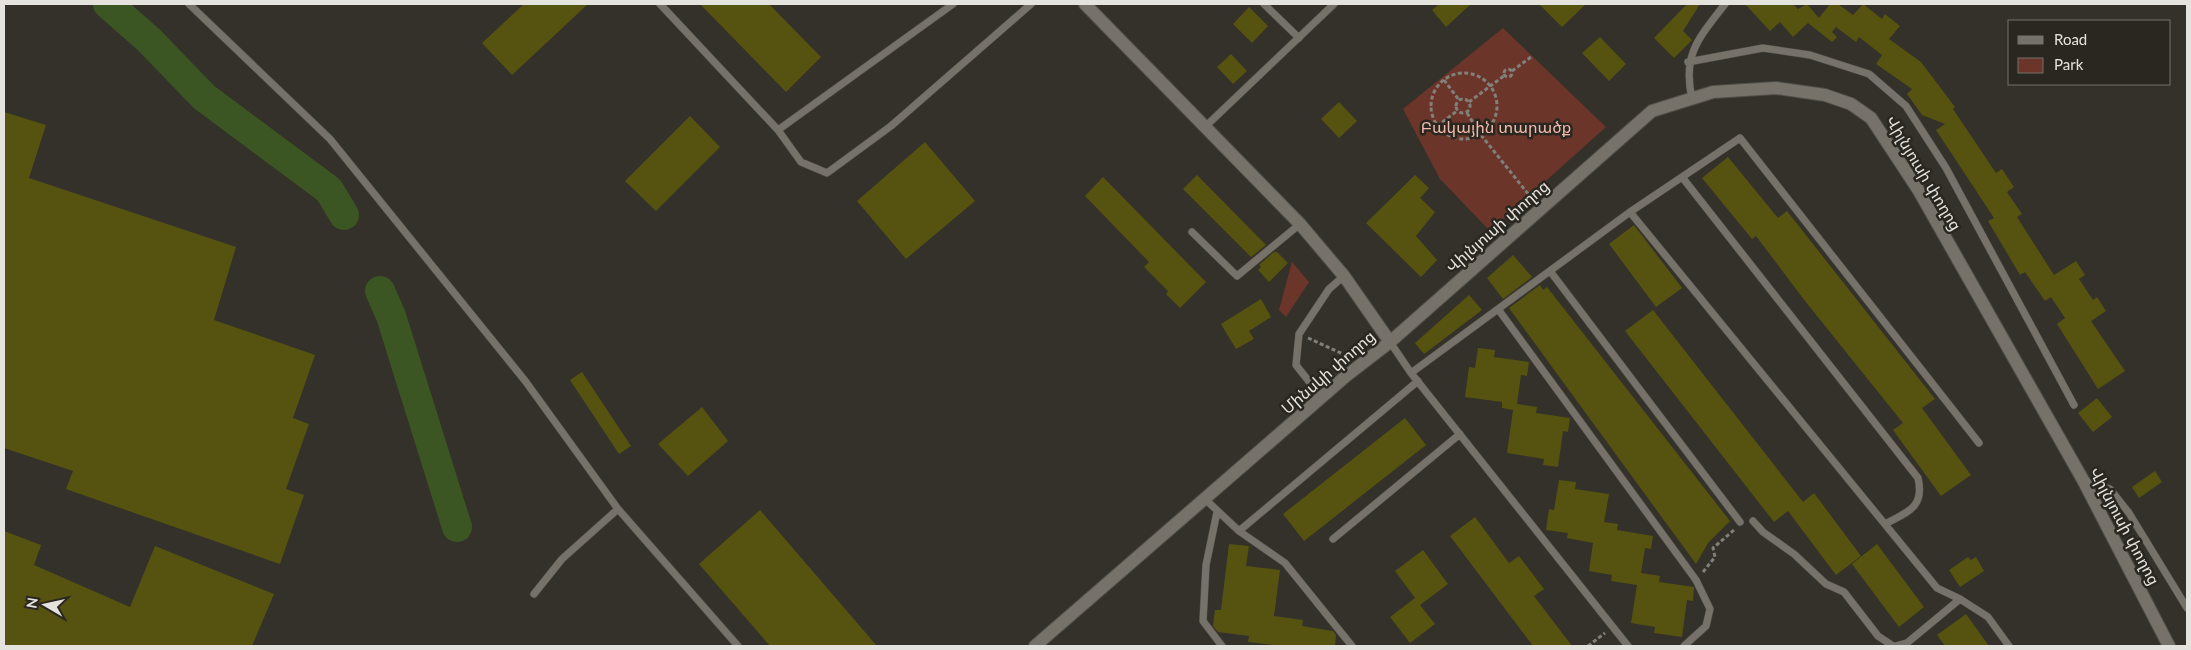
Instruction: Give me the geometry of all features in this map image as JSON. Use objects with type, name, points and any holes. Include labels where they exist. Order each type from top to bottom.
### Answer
[{"type":"street","name":"Մինսկի փողոց","points":[[1035,646],[1322,398],[1390,342],[1344,276],[1300,224],[1085,4]]},
{"type":"street","name":"Վիլնյուսի փողոց","points":[[1390,342],[1652,111],[1713,92],[1776,88],[1825,95],[1851,104],[1871,118],[1918,191],[2083,480],[2169,646]]},
{"type":"lane","points":[[189,4],[330,139],[526,382],[618,509],[738,646]]},
{"type":"lane","points":[[660,4],[778,130],[801,162],[827,173],[891,126],[997,36],[1031,4]]},
{"type":"lane","points":[[778,130],[953,4]]},
{"type":"lane","points":[[1264,4],[1298,38]]},
{"type":"lane","points":[[1206,126],[1334,4]]},
{"type":"lane","points":[[1692,99],[1688,79],[1688,62],[1701,36],[1725,4]]},
{"type":"lane","points":[[1688,62],[1763,48],[1810,55],[1869,74],[1906,106],[1946,168],[2074,405]]},
{"type":"lane","points":[[1411,373],[1630,212],[1740,138],[1979,443]]},
{"type":"lane","points":[[1682,177],[1918,478],[1921,493],[1918,501],[1907,512],[1885,524]]},
{"type":"lane","points":[[1630,212],[1937,588],[1960,599],[1988,617],[2009,646]]},
{"type":"lane","points":[[1192,232],[1237,276],[1300,224]]},
{"type":"lane","points":[[1550,271],[1740,522]]},
{"type":"lane","points":[[1322,398],[1296,365],[1299,334],[1329,289],[1344,276]]},
{"type":"lane","points":[[1498,309],[1696,580],[1710,609],[1706,626],[1684,646]]},
{"type":"lane","points":[[1390,342],[1411,373],[1628,646]]},
{"type":"lane","points":[[1239,531],[1418,381]]},
{"type":"lane","points":[[1333,539],[1460,434]]},
{"type":"lane","points":[[2083,480],[2110,488],[2129,514],[2187,608]]},
{"type":"lane","points":[[1206,500],[1239,531],[1285,563],[1352,646]]},
{"type":"lane","points":[[534,594],[562,559],[618,509]]},
{"type":"lane","points":[[1217,512],[1206,565],[1203,621],[1222,646]]},
{"type":"lane","points":[[1753,521],[1763,532],[1794,554],[1826,584],[1844,592],[1878,636],[1894,646],[1908,645],[1960,599]]},
{"type":"path","points":[[1469,102],[1505,76],[1511,77],[1512,71],[1531,57]]},
{"type":"path","points":[[1465,73],[1483,79],[1490,86],[1497,102],[1497,112],[1494,121],[1481,135],[1462,139],[1444,133],[1437,126],[1433,118],[1432,100],[1435,91],[1444,80],[1456,74],[1465,73]]},
{"type":"path","points":[[1444,80],[1458,100]]},
{"type":"path","points":[[1458,100],[1469,102]]},
{"type":"path","points":[[1458,100],[1456,107],[1458,111]]},
{"type":"path","points":[[1467,113],[1470,110],[1469,102]]},
{"type":"path","points":[[1437,126],[1458,111]]},
{"type":"path","points":[[1458,111],[1460,113],[1467,113]]},
{"type":"path","points":[[1467,113],[1481,135],[1540,209]]},
{"type":"path","points":[[1299,334],[1343,354]]},
{"type":"path","points":[[1696,580],[1715,558],[1713,548],[1729,536],[1740,522]]},
{"type":"path","points":[[1588,646],[1614,626]]},
{"type":"green space","name":"Բակային տարածք","points":[[1503,28],[1606,127],[1490,231],[1440,179],[1403,109]]},
{"type":"green space","points":[[1292,262],[1309,282],[1286,317],[1279,310]]},
{"type":"building","points":[[524,4],[588,4],[512,75],[482,43]]},
{"type":"building","points":[[700,4],[769,4],[821,57],[786,92]]},
{"type":"building","points":[[1439,4],[1471,4],[1446,27],[1432,10]]},
{"type":"building","points":[[1539,4],[1586,4],[1562,27]]},
{"type":"building","points":[[1687,4],[1700,4],[1683,31],[1692,40],[1674,58],[1654,38]]},
{"type":"building","points":[[1745,4],[1793,4],[1798,9],[1807,4],[1819,18],[1830,4],[1838,4],[1853,15],[1863,4],[1882,19],[1885,14],[1900,26],[1889,39],[1921,62],[1955,107],[1953,109],[1996,173],[2002,169],[2014,187],[2007,192],[2022,214],[2017,217],[2054,275],[2076,261],[2085,275],[2079,279],[2093,300],[2097,297],[2106,311],[2091,321],[2125,371],[2098,389],[2057,324],[2065,318],[2051,297],[2045,301],[2025,272],[2020,275],[1988,221],[1994,218],[1936,130],[1945,124],[1922,115],[1907,94],[1912,89],[1876,64],[1882,55],[1859,37],[1856,42],[1836,27],[1832,32],[1837,37],[1832,42],[1808,23],[1793,37],[1780,22],[1770,31]]},
{"type":"building","points":[[1249,7],[1268,26],[1252,43],[1233,24]]},
{"type":"building","points":[[1600,37],[1626,64],[1609,81],[1582,53]]},
{"type":"building","points":[[1231,54],[1247,71],[1233,84],[1217,67]]},
{"type":"building","points":[[1339,102],[1357,121],[1339,138],[1321,119]]},
{"type":"building","points":[[4,112],[46,125],[29,178],[236,247],[214,320],[315,355],[293,418],[309,424],[286,489],[304,495],[280,564],[66,489],[73,471],[4,448]]},
{"type":"building","points":[[690,116],[720,147],[656,211],[625,181]]},
{"type":"building","points":[[925,142],[975,201],[906,259],[857,201]]},
{"type":"building","points":[[1728,157],[1778,218],[1787,211],[1935,399],[1922,408],[1971,475],[1941,496],[1893,430],[1903,423],[1805,301],[1756,236],[1752,239],[1702,178]]},
{"type":"building","points":[[1197,175],[1266,245],[1251,257],[1183,189]]},
{"type":"building","points":[[1415,175],[1429,188],[1420,198],[1435,212],[1416,236],[1437,260],[1421,277],[1366,223]]},
{"type":"building","points":[[1103,177],[1206,282],[1180,308],[1166,294],[1168,291],[1144,267],[1149,262],[1085,196]]},
{"type":"building","points":[[1634,225],[1682,288],[1656,307],[1609,244]]},
{"type":"building","points":[[1274,252],[1277,252],[1288,263],[1269,282],[1258,270],[1261,267],[1259,265]]},
{"type":"building","points":[[1513,255],[1532,277],[1503,299],[1487,278]]},
{"type":"building","points":[[1540,285],[1543,290],[1547,287],[1730,521],[1708,543],[1696,564],[1509,308]]},
{"type":"building","points":[[1469,295],[1482,310],[1424,354],[1415,343]]},
{"type":"building","points":[[1261,299],[1271,317],[1249,331],[1254,339],[1236,349],[1221,324]]},
{"type":"building","points":[[1653,310],[1803,502],[1814,493],[1861,556],[1836,575],[1788,511],[1774,522],[1625,331]]},
{"type":"building","points":[[1478,348],[1495,350],[1494,357],[1529,362],[1527,376],[1521,375],[1517,404],[1537,407],[1536,413],[1570,418],[1568,432],[1563,431],[1558,467],[1543,465],[1544,459],[1507,453],[1513,410],[1502,408],[1502,402],[1465,397],[1469,367],[1475,368]]},
{"type":"building","points":[[582,372],[631,446],[619,454],[570,380]]},
{"type":"building","points":[[2097,398],[2112,417],[2093,432],[2078,413]]},
{"type":"building","points":[[702,407],[728,441],[688,476],[658,444]]},
{"type":"building","points":[[1405,418],[1426,445],[1304,541],[1283,514]]},
{"type":"building","points":[[2155,471],[2162,482],[2139,498],[2132,487]]},
{"type":"building","points":[[1559,480],[1576,482],[1575,489],[1609,494],[1604,522],[1618,524],[1617,530],[1653,536],[1651,549],[1645,548],[1641,573],[1660,576],[1659,582],[1694,587],[1693,601],[1687,600],[1682,637],[1654,633],[1655,627],[1631,623],[1637,585],[1611,581],[1612,575],[1589,571],[1593,543],[1567,538],[1568,533],[1546,530],[1549,509],[1554,510]]},
{"type":"building","points":[[760,510],[877,646],[770,646],[699,564]]},
{"type":"building","points":[[1475,517],[1509,563],[1519,556],[1544,589],[1534,596],[1572,646],[1533,646],[1450,536]]},
{"type":"building","points":[[4,531],[41,545],[34,565],[130,607],[155,546],[274,594],[252,646],[4,646]]},
{"type":"building","points":[[1229,544],[1249,546],[1246,566],[1280,570],[1274,616],[1303,620],[1302,626],[1333,631],[1336,635],[1335,646],[1282,646],[1248,642],[1249,636],[1218,632],[1213,626],[1215,610],[1221,610]]},
{"type":"building","points":[[1877,544],[1924,607],[1899,627],[1852,564]]},
{"type":"building","points":[[1423,550],[1448,584],[1420,605],[1435,624],[1410,643],[1390,617],[1415,598],[1395,571]]},
{"type":"building","points":[[1968,557],[1971,560],[1976,557],[1984,571],[1960,587],[1949,570]]},
{"type":"building","points":[[1966,614],[1989,646],[1945,646],[1937,635]]},
{"type":"waterway","points":[[108,4],[149,40],[204,97],[329,190],[344,215]]},
{"type":"waterway","points":[[380,291],[391,316],[457,527]]}]
